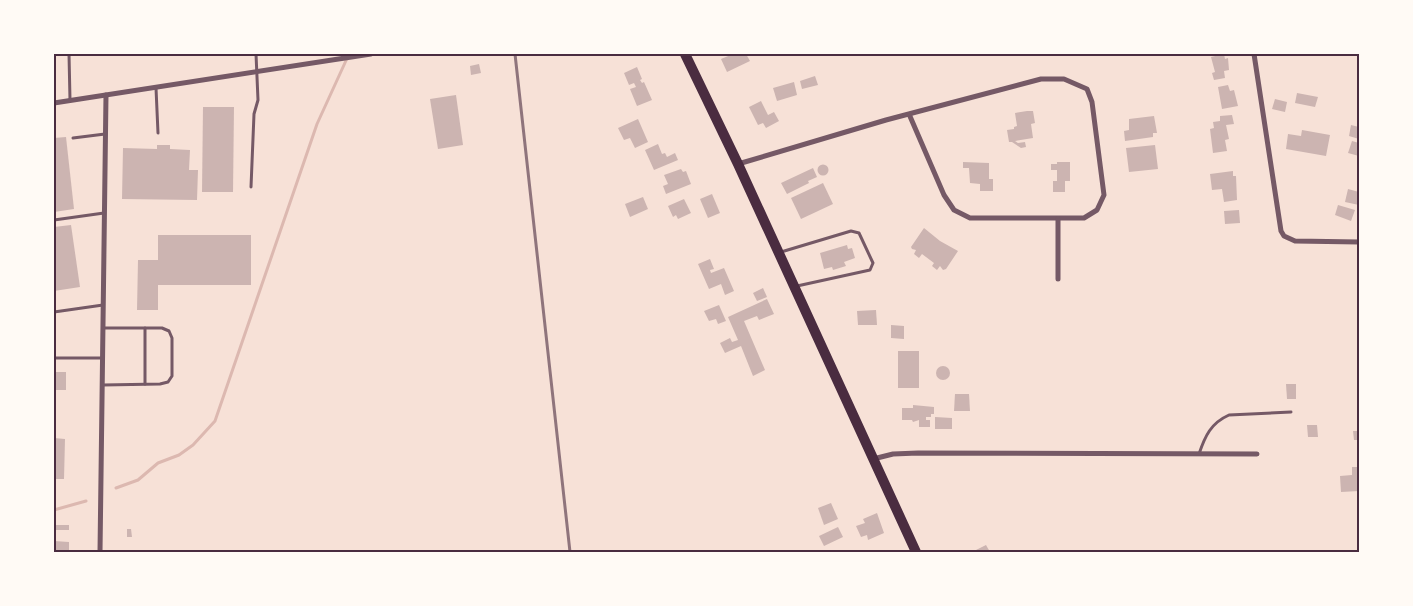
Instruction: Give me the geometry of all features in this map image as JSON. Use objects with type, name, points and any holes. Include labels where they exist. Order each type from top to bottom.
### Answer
[{"type":"main road","points":[[685,54],[738,164],[916,552]]},
{"type":"street","points":[[54,102],[371,54]]},
{"type":"street","points":[[1254,54],[1281,231],[1290,240],[1359,242]]},
{"type":"street","points":[[738,164],[909,114],[1041,79],[1064,79],[1087,89],[1092,102],[1104,195],[1098,210],[1084,218],[1058,219],[970,218],[954,210],[944,194],[909,114]]},
{"type":"street","points":[[100,552],[106,95]]},
{"type":"street","points":[[1058,219],[1058,279]]},
{"type":"street","points":[[873,460],[893,454],[918,453],[1257,454]]},
{"type":"lane","points":[[70,54],[70,100]]},
{"type":"lane","points":[[251,187],[254,114],[258,100],[256,54]]},
{"type":"lane","points":[[156,87],[158,132]]},
{"type":"lane","points":[[73,138],[105,134]]},
{"type":"lane","points":[[54,220],[104,213]]},
{"type":"lane","points":[[778,252],[851,231],[859,234],[873,263],[870,270],[793,287]]},
{"type":"lane","points":[[54,312],[103,305]]},
{"type":"lane","points":[[102,385],[168,382],[172,376],[172,338],[170,331],[162,328],[103,328]]},
{"type":"lane","points":[[145,328],[145,384]]},
{"type":"lane","points":[[54,358],[103,358]]},
{"type":"lane","points":[[1199,454],[1205,437],[1212,426],[1220,419],[1229,415],[1291,412]]},
{"type":"building","points":[[733,54],[746,54],[750,61],[727,72],[721,59]]},
{"type":"building","points":[[1224,54],[1225,59],[1228,58],[1229,70],[1224,71],[1225,78],[1214,80],[1212,73],[1215,72],[1211,57]]},
{"type":"building","points":[[479,64],[481,73],[471,75],[470,66]]},
{"type":"building","points":[[637,67],[642,79],[640,80],[642,83],[644,82],[652,100],[637,106],[630,89],[636,87],[634,83],[629,85],[624,73]]},
{"type":"building","points":[[815,76],[818,85],[802,89],[800,81]]},
{"type":"building","points":[[794,82],[797,95],[777,101],[773,88]]},
{"type":"building","points":[[1228,85],[1230,91],[1234,90],[1238,106],[1222,109],[1218,87]]},
{"type":"building","points":[[1297,93],[1318,97],[1315,107],[1295,103]]},
{"type":"building","points":[[456,95],[463,145],[438,149],[430,99]]},
{"type":"building","points":[[1275,99],[1287,102],[1285,112],[1272,109]]},
{"type":"building","points":[[761,101],[768,115],[774,112],[779,121],[766,128],[763,123],[758,125],[749,107]]},
{"type":"building","points":[[203,107],[234,107],[233,192],[202,192]]},
{"type":"building","points":[[1033,111],[1035,123],[1031,124],[1033,138],[1015,141],[1018,143],[1025,142],[1026,147],[1021,148],[1009,142],[1007,130],[1014,129],[1017,126],[1015,113]]},
{"type":"building","points":[[1232,115],[1234,124],[1226,125],[1229,139],[1225,140],[1227,151],[1213,153],[1210,129],[1214,128],[1213,122],[1220,121],[1220,116]]},
{"type":"building","points":[[1154,116],[1157,133],[1153,133],[1153,137],[1125,141],[1124,131],[1129,130],[1129,119]]},
{"type":"building","points":[[638,119],[648,142],[635,148],[630,138],[624,140],[618,128]]},
{"type":"building","points":[[1351,125],[1359,127],[1359,139],[1349,136]]},
{"type":"building","points":[[1302,130],[1330,135],[1326,156],[1286,149],[1288,134],[1301,136]]},
{"type":"building","points":[[66,137],[74,209],[54,212],[54,138]]},
{"type":"building","points":[[1352,141],[1359,143],[1359,156],[1348,153]]},
{"type":"building","points":[[658,144],[662,154],[665,153],[667,157],[675,153],[678,160],[654,170],[645,150]]},
{"type":"building","points":[[157,145],[170,145],[170,149],[190,150],[189,170],[198,170],[197,200],[122,199],[123,148],[157,149]]},
{"type":"building","points":[[1155,145],[1158,169],[1129,172],[1126,148]]},
{"type":"building","points":[[963,162],[989,163],[989,179],[993,179],[993,191],[980,191],[980,184],[970,183],[969,168],[963,168]]},
{"type":"building","points":[[1057,162],[1070,162],[1070,181],[1065,181],[1065,192],[1053,192],[1053,181],[1057,181],[1057,170],[1051,170],[1051,164],[1057,164]]},
{"type":"building","points":[[821,165],[825,165],[828,170],[827,174],[821,175],[818,172],[818,168]]},
{"type":"building","points":[[813,168],[817,177],[787,194],[781,183]]},
{"type":"building","points":[[681,169],[683,172],[686,171],[691,184],[666,194],[663,186],[668,184],[664,175]]},
{"type":"building","points":[[1233,171],[1233,176],[1236,176],[1237,200],[1224,202],[1222,189],[1212,190],[1210,174]]},
{"type":"building","points":[[823,183],[833,204],[801,219],[791,198]]},
{"type":"building","points":[[1348,189],[1359,192],[1359,205],[1345,202]]},
{"type":"building","points":[[712,194],[720,213],[708,218],[700,199]]},
{"type":"building","points":[[643,197],[648,209],[630,217],[625,204]]},
{"type":"building","points":[[684,199],[691,213],[678,219],[676,215],[673,217],[668,206]]},
{"type":"building","points":[[1338,205],[1355,210],[1351,221],[1335,215]]},
{"type":"building","points":[[1239,210],[1240,223],[1225,224],[1224,211]]},
{"type":"building","points":[[71,225],[80,287],[54,291],[54,227]]},
{"type":"building","points":[[924,228],[940,241],[958,251],[946,269],[943,270],[940,266],[937,270],[932,266],[934,263],[922,254],[919,258],[914,254],[916,250],[911,247]]},
{"type":"building","points":[[158,235],[251,235],[251,285],[158,285],[158,310],[137,310],[138,260],[158,260]]},
{"type":"building","points":[[847,245],[848,249],[852,248],[855,258],[844,262],[846,266],[833,270],[832,267],[824,269],[820,253]]},
{"type":"building","points":[[710,259],[714,269],[710,270],[711,273],[724,268],[734,291],[725,295],[721,284],[709,289],[698,264]]},
{"type":"building","points":[[763,288],[767,297],[757,301],[753,293]]},
{"type":"building","points":[[767,299],[774,314],[759,320],[757,316],[744,321],[765,370],[753,376],[741,346],[725,353],[720,343],[730,338],[732,342],[738,340],[728,317]]},
{"type":"building","points":[[719,305],[726,321],[718,324],[716,319],[709,321],[704,311]]},
{"type":"building","points":[[876,310],[877,325],[858,325],[857,311]]},
{"type":"building","points":[[891,325],[904,326],[904,339],[891,338]]},
{"type":"building","points":[[898,351],[919,351],[919,388],[898,388]]},
{"type":"building","points":[[943,366],[948,368],[950,373],[948,378],[943,380],[938,378],[936,373],[938,368]]},
{"type":"building","points":[[54,372],[66,372],[66,390],[54,390]]},
{"type":"building","points":[[1286,384],[1296,384],[1296,399],[1287,399]]},
{"type":"building","points":[[955,394],[969,394],[970,411],[954,411]]},
{"type":"building","points":[[913,405],[934,407],[934,414],[931,414],[931,417],[926,417],[926,420],[930,420],[930,427],[919,427],[919,420],[913,422],[912,420],[902,420],[902,408],[913,408]]},
{"type":"building","points":[[935,417],[952,418],[952,429],[935,429]]},
{"type":"building","points":[[1307,425],[1317,425],[1318,437],[1308,437]]},
{"type":"building","points":[[1353,431],[1359,431],[1359,440],[1354,440]]},
{"type":"building","points":[[54,438],[65,439],[64,479],[54,479]]},
{"type":"building","points":[[1352,467],[1359,467],[1359,491],[1341,492],[1340,476],[1352,475]]},
{"type":"building","points":[[831,503],[838,519],[824,525],[818,508]]},
{"type":"building","points":[[877,513],[884,533],[868,540],[867,535],[861,537],[856,526],[865,523],[863,519]]},
{"type":"building","points":[[54,525],[69,525],[69,530],[54,530]]},
{"type":"building","points":[[838,527],[843,537],[824,546],[819,536]]},
{"type":"building","points":[[127,529],[131,529],[132,537],[127,537]]},
{"type":"building","points":[[54,541],[69,542],[69,552],[54,552]]},
{"type":"building","points":[[986,545],[990,552],[972,552]]},
{"type":"waterway","points":[[116,488],[138,480],[158,463],[179,455],[193,445],[215,421],[317,124],[349,54]]},
{"type":"waterway","points":[[54,510],[86,501]]},
{"type":"railway","points":[[515,54],[570,552]]}]
